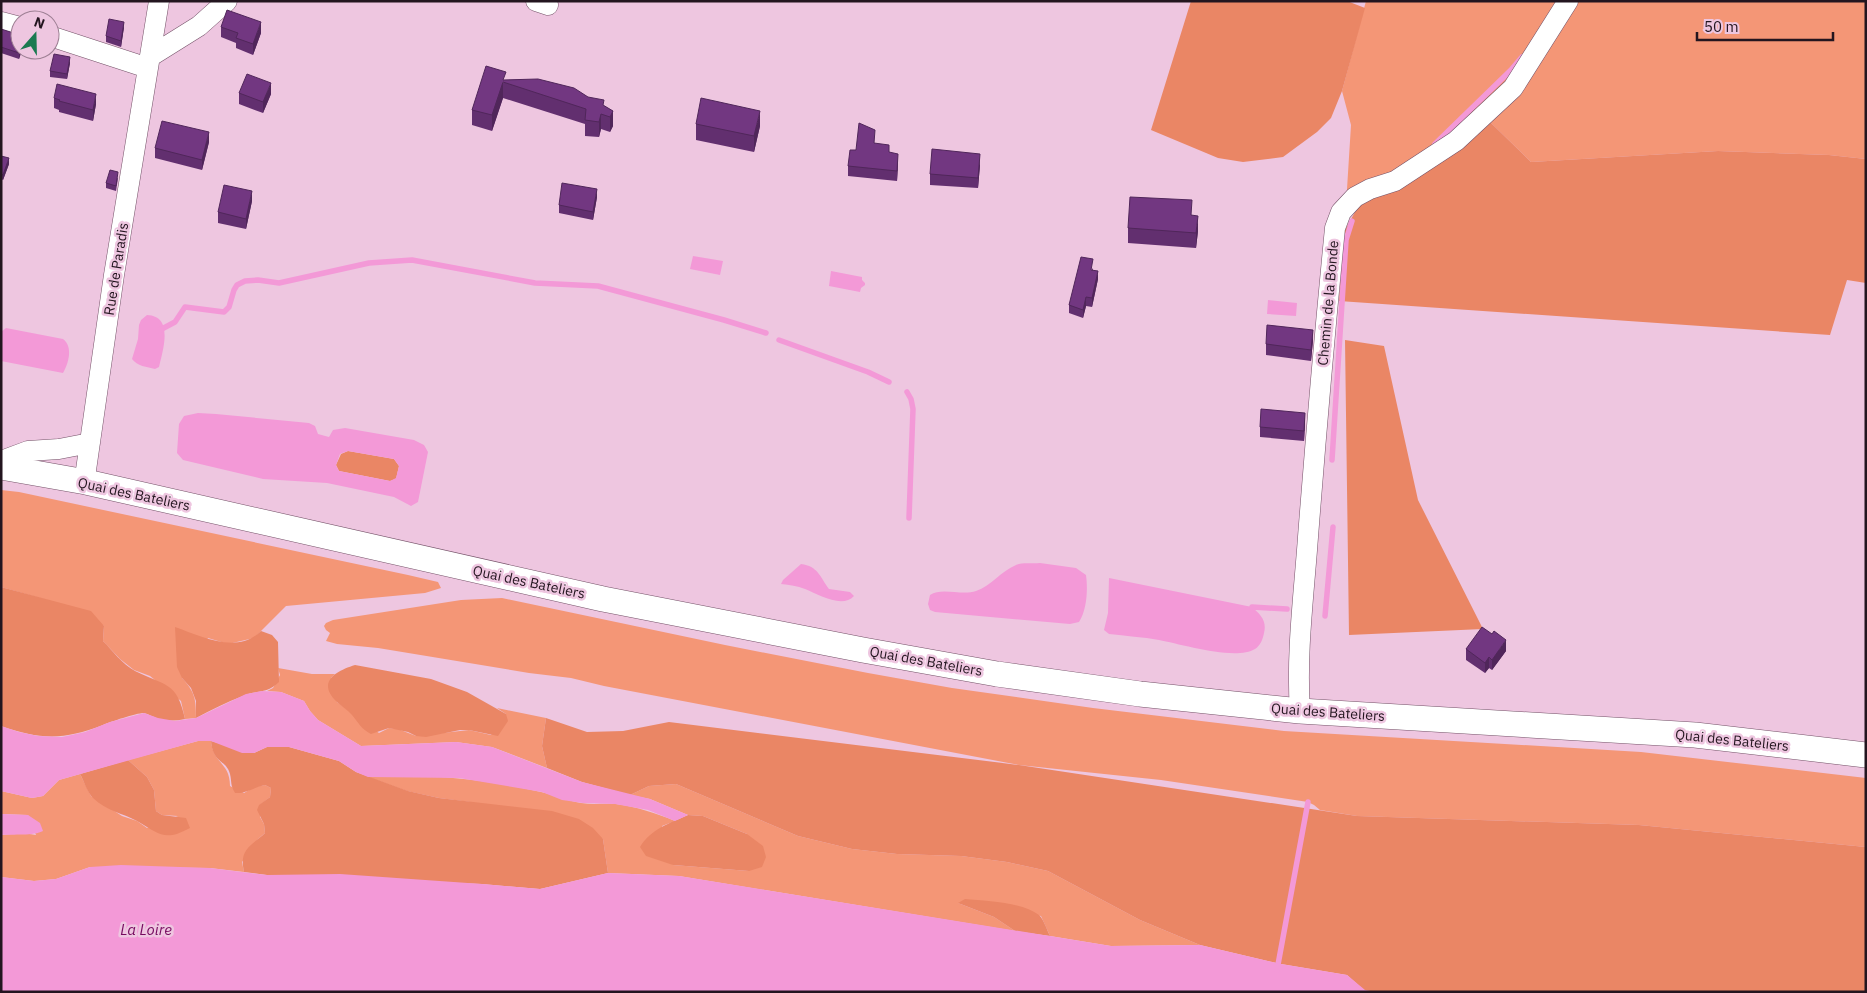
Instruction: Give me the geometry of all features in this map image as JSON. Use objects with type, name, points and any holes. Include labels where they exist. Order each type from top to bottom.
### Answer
[{"type":"main road","name":"Quai des Bateliers","points":[[1,467],[86,482],[528,582],[863,650],[997,674],[1140,694],[1300,710],[1696,735],[1866,755]]},
{"type":"street","name":"Rue de Paradis","points":[[86,482],[114,275],[159,1]]},
{"type":"street","points":[[60,39],[150,62],[199,26],[227,1]]},
{"type":"street","name":"Chemin de la Bonde","points":[[1300,710],[1299,665],[1328,302],[1335,228],[1338,216],[1355,197],[1395,180],[1456,141],[1513,88],[1568,1]]},
{"type":"street","points":[[1,461],[28,451],[60,449],[90,442]]},
{"type":"shaded area","points":[[1191,1],[1347,1],[1365,8],[1342,91],[1331,118],[1317,132],[1283,157],[1243,162],[1218,158],[1151,130]]},
{"type":"shaded area","points":[[1366,1],[1568,1],[1547,35],[1456,141],[1346,205],[1351,125],[1342,91]]},
{"type":"shaded area","points":[[1578,1],[1866,1],[1866,159],[1829,155],[1718,151],[1531,162],[1490,122]]},
{"type":"shaded area","points":[[1490,122],[1531,162],[1718,151],[1829,155],[1866,159],[1866,283],[1847,280],[1830,335],[1339,301],[1345,230],[1360,203]]},
{"type":"shaded area","points":[[1345,340],[1384,346],[1418,500],[1483,629],[1349,635]]},
{"type":"shaded area","points":[[348,451],[394,459],[399,466],[396,479],[390,481],[339,471],[336,465],[341,454]]},
{"type":"shaded area","points":[[1,490],[19,492],[408,575],[438,582],[441,588],[425,593],[286,606],[254,638],[228,644],[208,638],[182,678],[190,687],[196,706],[196,718],[185,719],[181,701],[150,676],[134,670],[120,659],[103,641],[104,626],[47,600],[1,587]]},
{"type":"shaded area","points":[[1,587],[91,611],[104,626],[103,641],[130,668],[168,686],[174,691],[182,707],[185,719],[165,720],[140,713],[64,736],[28,734],[1,726]]},
{"type":"shaded area","points":[[502,598],[868,673],[952,688],[1093,708],[1284,731],[1641,752],[1866,778],[1866,847],[1639,825],[1357,816],[1320,810],[1308,802],[1161,780],[1019,765],[604,686],[571,678],[326,641],[330,633],[324,626],[333,620],[461,600]]},
{"type":"shaded area","points":[[175,627],[207,639],[230,643],[241,642],[261,631],[272,635],[278,642],[279,682],[275,686],[237,698],[196,718],[196,701],[191,688],[182,678],[177,667]]},
{"type":"shaded area","points":[[355,665],[431,679],[467,692],[506,714],[508,721],[498,736],[460,730],[426,737],[389,728],[371,734],[362,728],[350,713],[337,702],[328,689],[328,683],[335,674]]},
{"type":"shaded area","points":[[278,668],[312,674],[335,674],[331,678],[337,702],[379,733],[389,728],[398,729],[416,736],[469,730],[491,735],[506,714],[497,708],[546,718],[542,746],[547,768],[492,747],[456,742],[361,746],[318,720],[304,701],[281,692],[267,691],[273,688],[280,675]]},
{"type":"shaded area","points":[[546,718],[587,732],[623,731],[669,722],[1019,765],[1357,816],[1639,825],[1866,847],[1866,992],[1365,991],[1347,975],[1281,964],[1200,945],[1140,920],[1048,871],[1007,862],[961,856],[897,854],[852,849],[798,836],[676,784],[649,786],[630,795],[582,782],[547,768],[542,746]]},
{"type":"shaded area","points":[[198,741],[211,741],[212,749],[225,767],[230,786],[244,793],[254,787],[265,785],[271,788],[270,797],[260,805],[260,817],[264,824],[265,833],[258,839],[242,862],[244,872],[210,868],[90,867],[56,879],[34,881],[1,877],[1,835],[23,833],[36,835],[28,815],[1,814],[1,791],[32,798],[43,796],[59,780],[80,774],[91,796],[122,816],[137,821],[147,828],[178,816],[162,815],[156,811],[154,790],[147,777],[128,760]]},
{"type":"shaded area","points":[[211,741],[254,753],[267,747],[289,747],[339,761],[356,772],[408,791],[439,798],[552,811],[579,819],[593,828],[603,839],[608,873],[540,889],[482,884],[267,875],[244,872],[244,853],[250,845],[265,833],[264,824],[257,810],[259,805],[270,797],[271,788],[265,785],[235,793],[228,769],[214,754]]},
{"type":"shaded area","points":[[128,760],[147,777],[154,790],[156,811],[162,815],[186,818],[190,828],[174,835],[162,835],[131,818],[109,809],[93,798],[80,774]]},
{"type":"shaded area","points":[[427,776],[498,784],[541,792],[576,802],[616,804],[661,815],[675,821],[662,826],[673,865],[749,871],[747,834],[703,816],[688,815],[650,799],[630,795],[649,786],[676,784],[798,836],[852,849],[897,854],[961,856],[1007,862],[1048,871],[1140,920],[1200,945],[1111,946],[1050,936],[1041,916],[958,903],[994,917],[1015,931],[679,876],[608,873],[603,839],[470,802],[407,791],[368,777]]},
{"type":"shaded area","points":[[688,815],[703,816],[747,834],[763,846],[766,857],[762,867],[749,871],[673,865],[646,856],[640,847],[644,841],[661,827]]},
{"type":"shaded area","points":[[965,899],[1023,907],[1041,917],[1050,936],[1015,931],[994,917],[958,903]]},
{"type":"water","points":[[693,256],[723,261],[720,275],[690,269]]},
{"type":"water","points":[[831,271],[862,277],[865,285],[861,288],[860,292],[829,286]]},
{"type":"water","points":[[1268,300],[1297,303],[1296,316],[1267,314]]},
{"type":"water","points":[[147,315],[161,321],[164,327],[163,352],[159,367],[155,369],[139,365],[132,359],[138,339],[139,325],[141,320]]},
{"type":"water","points":[[6,328],[63,339],[68,346],[69,355],[63,373],[1,361],[1,332]]},
{"type":"water","points":[[198,413],[216,414],[309,423],[315,426],[318,434],[329,437],[333,430],[345,428],[414,440],[424,445],[428,452],[418,502],[411,506],[394,497],[327,483],[263,479],[183,460],[177,453],[179,424],[184,416]],"holes":[[[348,451],[394,459],[399,466],[396,478],[390,481],[339,471],[336,465],[340,454]]]},
{"type":"water","points":[[1040,563],[1076,568],[1086,575],[1086,599],[1084,612],[1079,622],[1070,624],[930,610],[928,604],[930,595],[940,592],[965,593],[976,591],[1016,565]]},
{"type":"water","points":[[801,564],[815,570],[829,589],[850,592],[854,596],[849,600],[837,601],[802,588],[781,584]]},
{"type":"water","points":[[1109,578],[1252,607],[1264,622],[1264,635],[1255,649],[1235,653],[1208,650],[1153,639],[1109,634],[1104,630],[1108,613]]},
{"type":"water","points":[[262,691],[281,692],[304,701],[318,720],[361,746],[456,742],[492,747],[582,782],[650,799],[688,815],[675,821],[648,810],[615,804],[562,800],[542,792],[459,778],[368,777],[339,761],[289,747],[267,747],[254,753],[242,753],[211,741],[198,741],[59,780],[43,796],[32,798],[1,791],[1,726],[38,736],[62,737],[85,732],[110,722],[144,713],[175,721],[196,718],[246,694]]},
{"type":"water","points":[[1,814],[28,815],[40,823],[43,831],[29,834],[1,835]]},
{"type":"water","name":"La Loire","points":[[121,865],[210,868],[267,875],[340,874],[540,889],[608,873],[679,876],[1111,946],[1200,945],[1281,964],[1347,975],[1365,990],[1375,992],[1,992],[1,877],[34,881],[56,879],[90,867]]},
{"type":"building","points":[[227,10],[261,22],[253,44],[236,38],[238,33],[221,27]]},
{"type":"building","points":[[109,19],[124,22],[121,41],[106,36]]},
{"type":"building","points":[[1,29],[10,32],[10,50],[1,47]]},
{"type":"building","points":[[60,55],[70,57],[67,74],[50,71],[53,60],[60,60]]},
{"type":"building","points":[[486,66],[506,72],[503,80],[538,79],[574,88],[588,97],[604,100],[603,105],[613,111],[610,117],[601,114],[599,122],[585,120],[586,109],[503,82],[492,115],[472,110]]},
{"type":"building","points":[[247,74],[271,83],[263,102],[239,93]]},
{"type":"building","points":[[57,84],[96,94],[93,110],[54,98]]},
{"type":"building","points":[[701,98],[760,111],[754,136],[696,124]]},
{"type":"building","points":[[162,121],[209,132],[202,160],[155,148]]},
{"type":"building","points":[[859,123],[875,130],[874,143],[889,145],[889,152],[898,154],[897,171],[848,166],[850,150],[856,150]]},
{"type":"building","points":[[932,149],[980,154],[978,178],[930,174]]},
{"type":"building","points":[[1,156],[9,158],[3,175],[1,174]]},
{"type":"building","points":[[110,170],[118,172],[116,186],[106,183]]},
{"type":"building","points":[[562,183],[597,189],[593,212],[559,205]]},
{"type":"building","points":[[224,185],[252,191],[246,219],[218,212]]},
{"type":"building","points":[[1130,197],[1192,200],[1191,215],[1198,216],[1196,233],[1128,228]]},
{"type":"building","points":[[1081,257],[1093,259],[1091,270],[1098,271],[1092,298],[1086,297],[1083,310],[1069,305]]},
{"type":"building","points":[[1267,325],[1313,330],[1311,350],[1266,344]]},
{"type":"building","points":[[1261,409],[1305,413],[1304,431],[1260,427]]},
{"type":"building","points":[[1482,627],[1492,634],[1494,631],[1506,640],[1492,660],[1489,657],[1485,663],[1466,649]]},
{"type":"waterway","points":[[1435,144],[1522,57]]},
{"type":"waterway","points":[[1332,460],[1346,240],[1352,221]]},
{"type":"waterway","points":[[158,331],[175,322],[185,307],[224,312],[229,307],[237,285],[245,281],[258,280],[279,283],[369,263],[412,260],[535,283],[598,286],[766,333]]},
{"type":"waterway","points":[[779,340],[868,372],[889,382]]},
{"type":"waterway","points":[[907,392],[913,409],[909,518]]},
{"type":"waterway","points":[[1325,616],[1333,527]]},
{"type":"waterway","points":[[1252,607],[1287,609]]},
{"type":"waterway","points":[[1277,970],[1308,802]]}]
